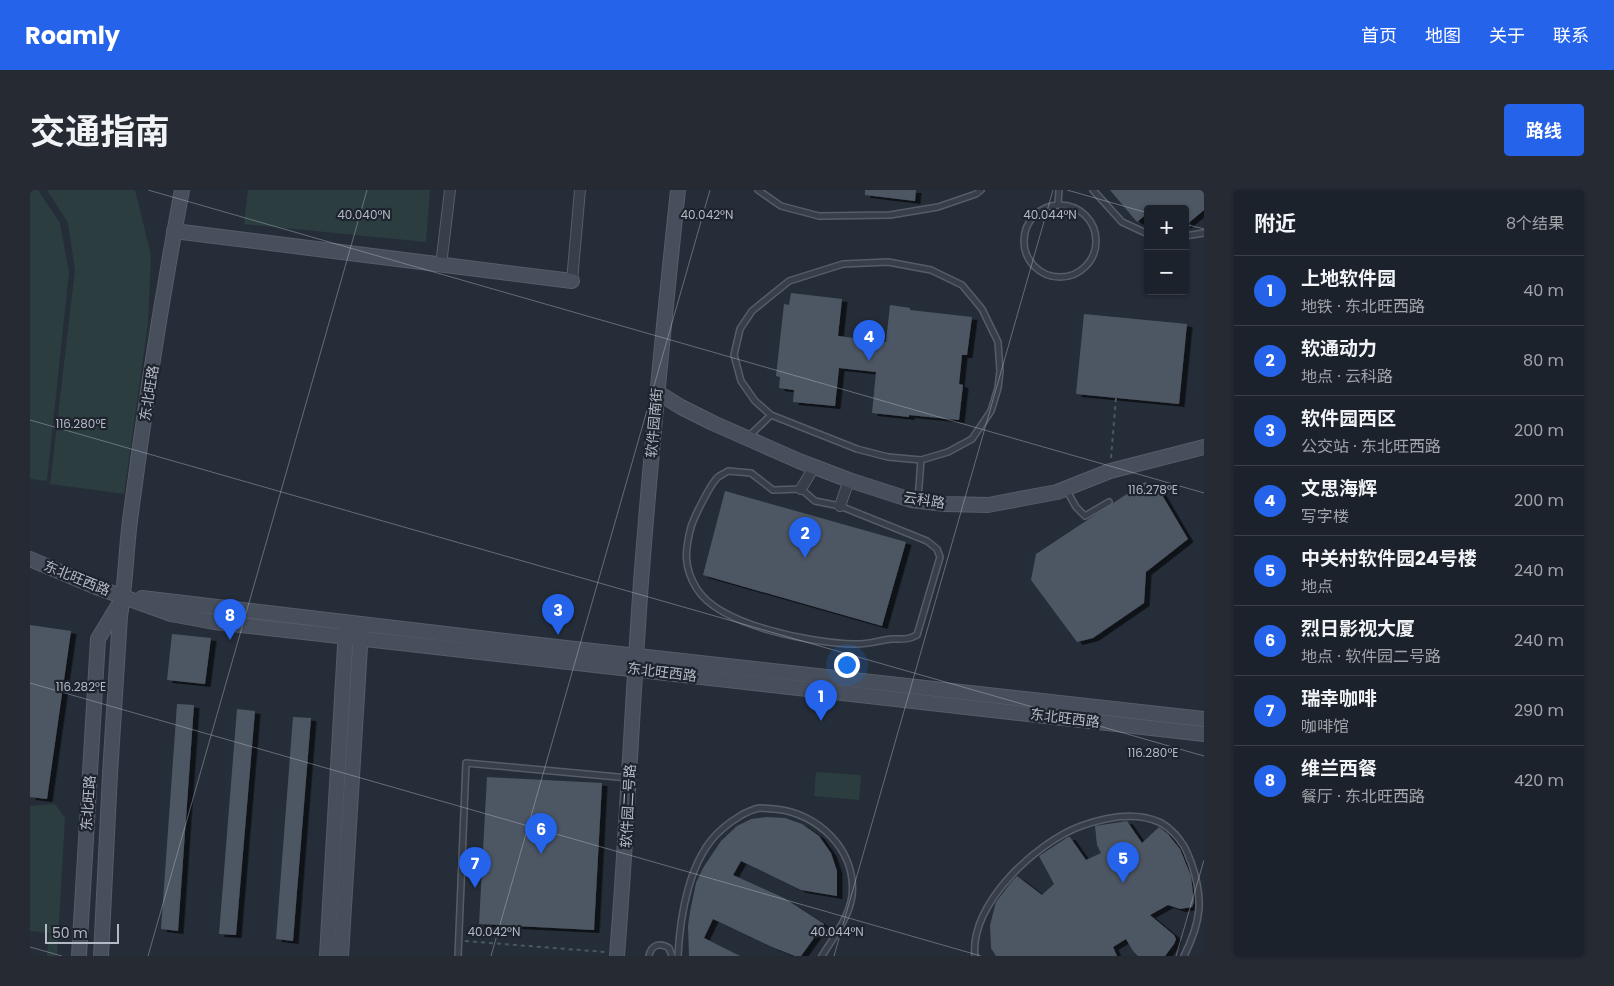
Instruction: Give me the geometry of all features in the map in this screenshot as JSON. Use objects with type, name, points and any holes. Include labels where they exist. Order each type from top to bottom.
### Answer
[{"type":"street","name":"东北旺路","points":[[101,956],[120,616],[130,515],[182,190]]},
{"type":"street","points":[[441,265],[450,190]]},
{"type":"street","points":[[174,231],[572,281],[580,190]]},
{"type":"street","name":"软件园南街","points":[[636,662],[657,392],[678,190]]},
{"type":"street","name":"云科路","points":[[657,392],[681,407],[746,438],[814,467],[918,501],[944,504],[988,505],[1057,492],[1110,471],[1204,447]]},
{"type":"street","points":[[802,489],[814,467]]},
{"type":"street","points":[[840,506],[849,480]]},
{"type":"street","name":"东北旺西路","points":[[30,559],[96,587],[123,596],[346,629],[636,662],[1204,719]]},
{"type":"street","name":"东北旺路","points":[[78,956],[98,639],[123,596]]},
{"type":"street","points":[[327,956],[346,629]]},
{"type":"street","points":[[341,956],[361,631]]},
{"type":"street","name":"东北旺西路","points":[[636,662],[1204,734]]},
{"type":"street","name":"软件园二号路","points":[[613,955],[629,778],[636,662]]},
{"type":"lane","points":[[758,190],[781,206],[819,216],[828,216],[890,215],[938,207],[976,194],[981,190]]},
{"type":"lane","points":[[1058,204],[1059,190]]},
{"type":"lane","points":[[1094,190],[1122,222],[1144,232]]},
{"type":"lane","points":[[1058,204],[1071,206],[1081,211],[1092,224],[1097,240],[1095,252],[1090,262],[1082,270],[1071,276],[1059,278],[1047,275],[1036,269],[1028,260],[1024,248],[1024,235],[1028,224],[1036,214],[1046,207],[1058,204]]},
{"type":"lane","points":[[1189,235],[1204,233]]},
{"type":"lane","points":[[888,262],[931,270],[962,285],[982,309],[998,342],[1000,371],[992,410],[972,439],[948,452],[921,460],[888,457],[856,449],[771,415],[755,401],[742,381],[734,355],[740,329],[752,311],[788,281],[843,264],[888,262]]},
{"type":"lane","points":[[746,438],[771,415]]},
{"type":"lane","points":[[918,501],[921,460]]},
{"type":"lane","points":[[728,472],[751,473],[773,490],[802,489],[815,501],[840,506],[928,541],[937,549],[940,557],[937,571],[918,635],[909,639],[892,639],[856,644],[808,638],[759,627],[734,618],[707,601],[697,590],[689,574],[686,550],[694,517],[717,478],[728,472]]},
{"type":"lane","points":[[1066,488],[1084,516],[1110,502]]},
{"type":"lane","points":[[458,956],[466,763],[629,778]]},
{"type":"lane","points":[[643,956],[649,956],[655,946],[662,945],[669,948],[672,956],[678,955],[679,932],[691,879],[703,853],[724,827],[750,811],[761,808],[784,810],[808,818],[827,831],[844,853],[851,874],[852,896],[841,926],[822,956]]},
{"type":"lane","points":[[975,956],[974,946],[977,930],[984,915],[996,894],[1020,866],[1052,840],[1081,826],[1108,818],[1135,815],[1160,822],[1182,842],[1194,870],[1200,896],[1200,917],[1195,934],[1184,956]]},
{"type":"path","points":[[1110,471],[1116,398]]},
{"type":"path","points":[[458,941],[604,952],[613,955]]},
{"type":"shaded area","points":[[30,190],[38,190],[60,223],[69,272],[47,481],[30,479]]},
{"type":"shaded area","points":[[47,190],[135,190],[151,255],[148,324],[124,494],[50,484],[75,270],[68,223]]},
{"type":"shaded area","points":[[248,190],[430,190],[426,242],[244,224]]},
{"type":"shaded area","points":[[816,772],[861,775],[859,800],[814,796]]},
{"type":"shaded area","points":[[55,804],[65,818],[57,956],[47,956],[49,933],[30,931],[30,806]]},
{"type":"building","points":[[865,190],[916,190],[915,201],[865,195]]},
{"type":"building","points":[[1110,190],[1204,190],[1204,210],[1189,223],[1189,205],[1144,205],[1144,216],[1137,222]]},
{"type":"building","points":[[791,293],[842,299],[838,336],[886,342],[890,305],[910,308],[910,310],[972,317],[967,355],[962,355],[959,384],[963,385],[959,420],[872,413],[876,372],[839,368],[835,406],[793,402],[794,390],[779,388],[780,377],[776,376],[784,304],[789,305]]},
{"type":"building","points":[[1084,314],[1187,324],[1179,404],[1076,394]]},
{"type":"building","points":[[1145,482],[1158,488],[1188,539],[1146,572],[1144,603],[1093,638],[1077,642],[1031,580],[1036,554]]},
{"type":"building","points":[[725,491],[906,542],[882,626],[703,575]]},
{"type":"building","points":[[30,625],[71,631],[47,799],[30,797]]},
{"type":"building","points":[[172,634],[211,638],[205,684],[167,680]]},
{"type":"building","points":[[177,704],[194,705],[178,931],[161,929]]},
{"type":"building","points":[[237,709],[255,711],[236,935],[219,934]]},
{"type":"building","points":[[293,717],[311,718],[293,941],[276,939]]},
{"type":"building","points":[[487,777],[602,783],[594,930],[479,924]]},
{"type":"building","points":[[767,817],[785,818],[802,824],[819,836],[831,853],[837,871],[837,896],[801,890],[741,861],[733,875],[784,898],[824,924],[801,956],[795,956],[713,919],[704,938],[740,956],[689,956],[688,926],[690,912],[696,883],[703,868],[721,841],[737,826],[751,819]]},
{"type":"building","points":[[1127,821],[1142,843],[1159,827],[1168,834],[1180,849],[1191,876],[1194,902],[1192,907],[1180,909],[1168,905],[1150,915],[1174,935],[1176,939],[1165,956],[1138,956],[1126,939],[1113,947],[1117,956],[996,956],[991,948],[990,925],[996,902],[1013,880],[1017,876],[1042,895],[1054,884],[1039,856],[1070,837],[1086,860],[1101,853],[1097,845],[1095,826]]},
{"type":"place","name":"文思海辉","points":[[869,361]]},
{"type":"place","name":"软通动力","points":[[805,558]]},
{"type":"place","name":"软件园西区","points":[[558,635]]},
{"type":"place","name":"维兰西餐","points":[[230,640]]},
{"type":"place","name":"上地软件园","points":[[821,721]]},
{"type":"place","name":"烈日影视大厦","points":[[541,854]]},
{"type":"place","name":"中关村软件园24号楼","points":[[1123,883]]},
{"type":"place","name":"瑞幸咖啡","points":[[475,888]]}]
